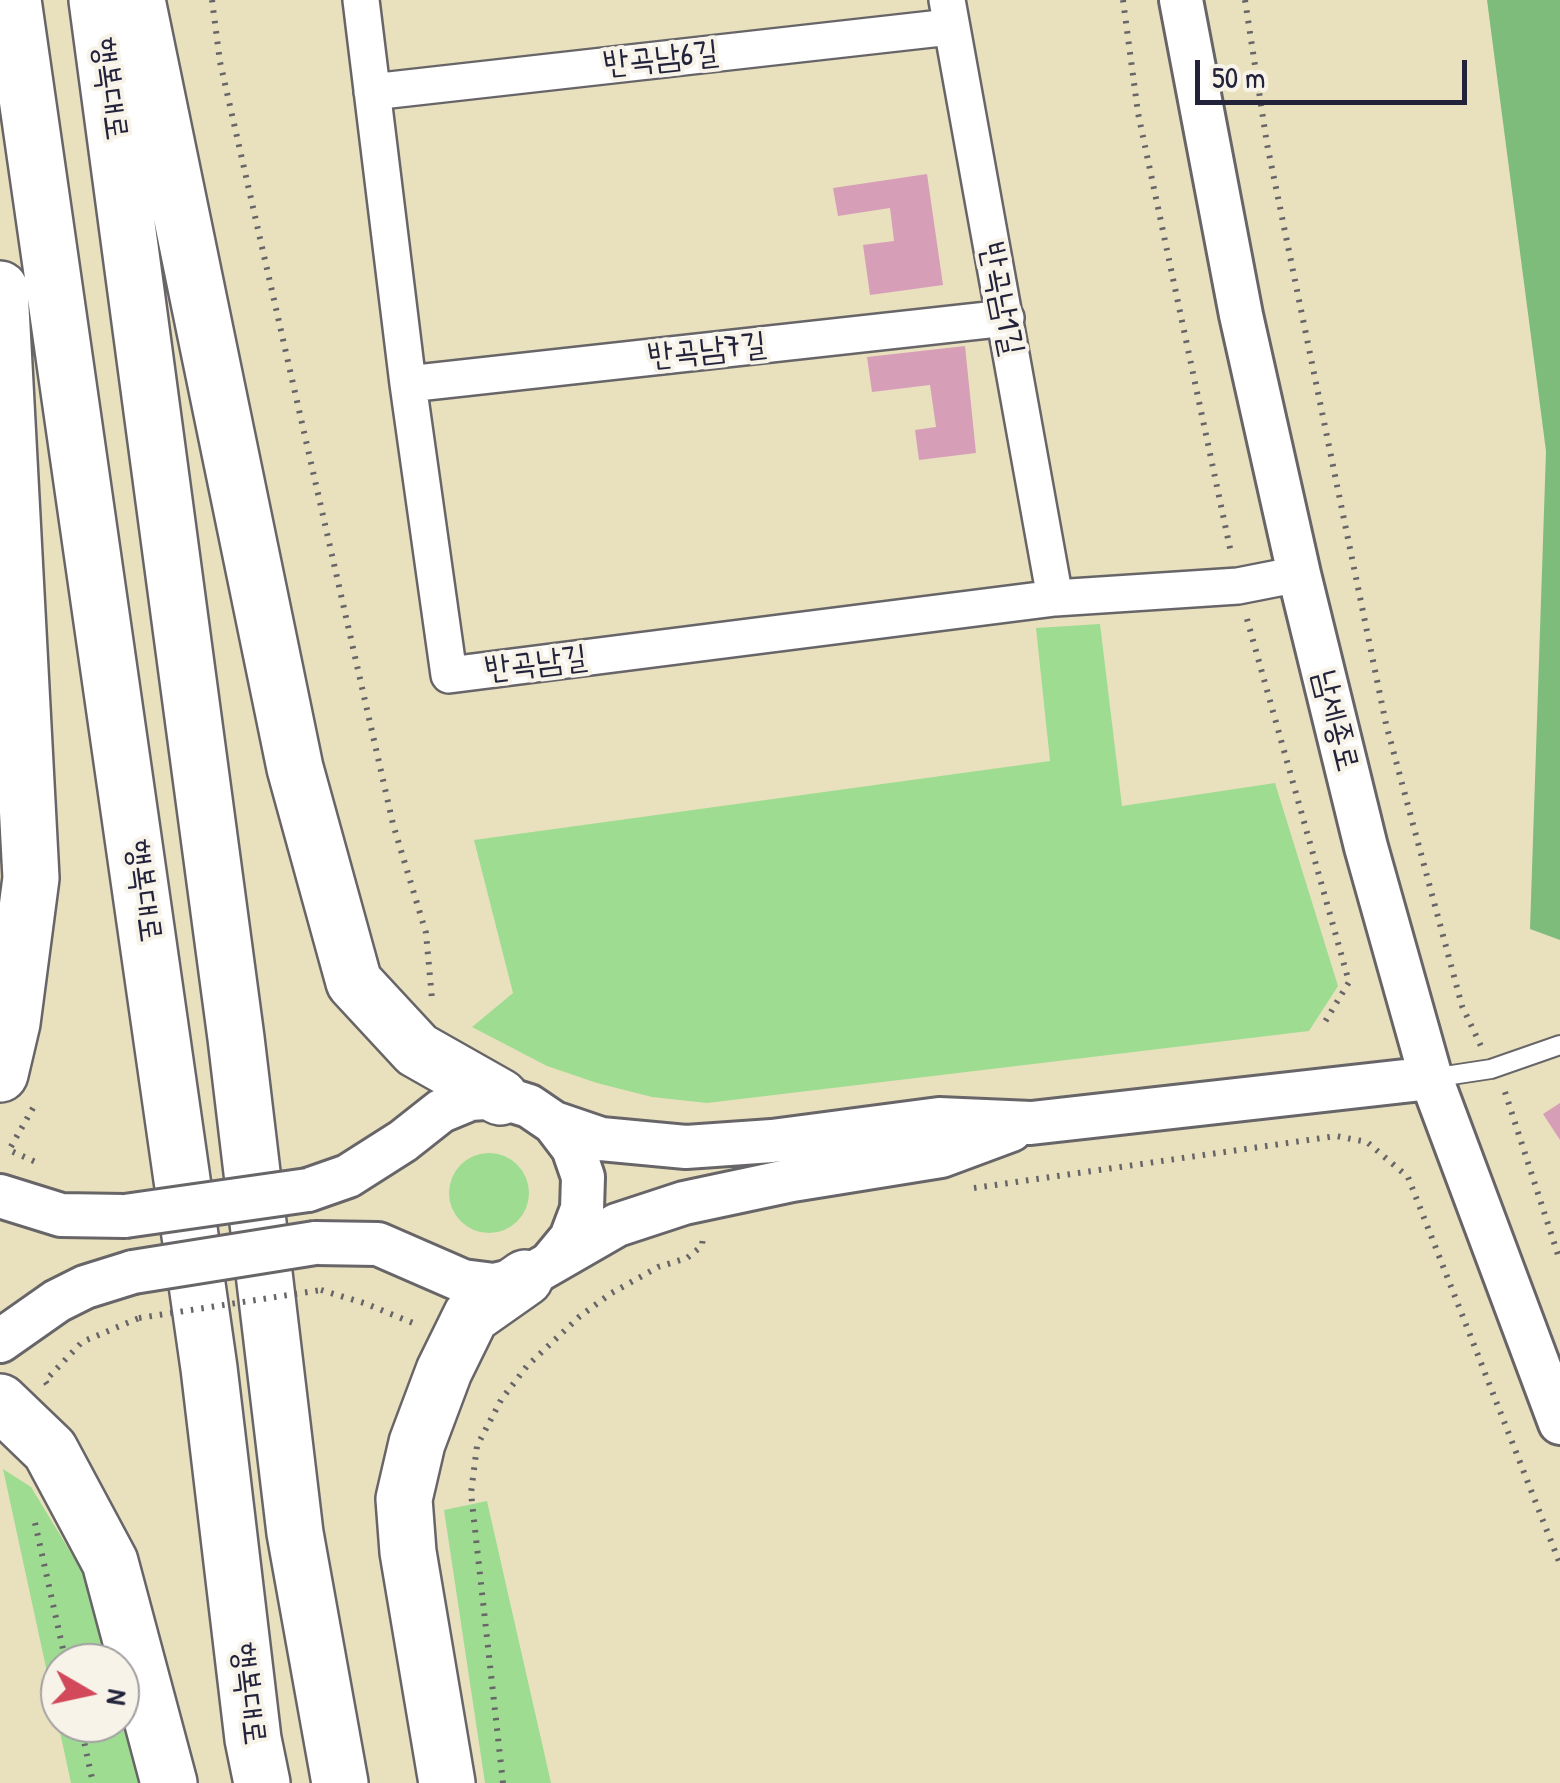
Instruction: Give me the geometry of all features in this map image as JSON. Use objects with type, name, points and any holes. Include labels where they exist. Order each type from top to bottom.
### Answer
[{"type":"highway","name":"행복대로","points":[[12,0],[202,1310],[253,1738],[262,1783]]},
{"type":"highway","name":"행복대로","points":[[97,0],[236,1038],[294,1533],[340,1783]]},
{"type":"highway","points":[[137,0],[295,768],[354,982],[417,1050],[500,1097]]},
{"type":"highway","points":[[0,288],[32,878],[12,1023],[17,1091]]},
{"type":"highway","points":[[447,1783],[408,1552],[404,1498],[417,1442],[444,1372],[472,1316],[538,1270]]},
{"type":"highway","points":[[0,1402],[50,1450],[110,1562],[169,1783]]},
{"type":"street","name":"반곡남길","points":[[361,0],[408,384],[450,676],[1055,598],[1238,586],[1299,574]]},
{"type":"street","name":"남세종로","points":[[1181,0],[1241,314],[1366,847],[1431,1078],[1560,1423]]},
{"type":"street","name":"반곡남6길","points":[[372,92],[949,13]]},
{"type":"street","name":"반곡남1길","points":[[949,13],[1055,598]]},
{"type":"street","name":"반곡남7길","points":[[408,384],[1006,318]]},
{"type":"street","points":[[0,1196],[61,1215],[125,1216],[308,1190],[348,1176],[441,1111],[470,1100],[500,1097],[530,1106],[554,1123],[601,1139],[686,1147],[772,1142],[939,1119],[1030,1123],[1431,1078]]},
{"type":"street","points":[[538,1270],[571,1238],[582,1208],[582,1178],[573,1148],[554,1123]]},
{"type":"street","points":[[0,1341],[57,1301],[132,1272],[315,1243],[378,1244],[463,1280],[494,1284],[538,1270],[617,1225],[684,1203],[792,1180],[941,1156],[1030,1123]]},
{"type":"lane","points":[[1431,1078],[1492,1069],[1560,1045]]},
{"type":"path","points":[[212,0],[220,62],[393,824],[426,933],[433,1005]]},
{"type":"path","points":[[1123,0],[1138,113],[1238,586],[1349,982],[1323,1025]]},
{"type":"path","points":[[1245,0],[1267,144],[1386,724],[1462,1006],[1508,1098],[1560,1261]]},
{"type":"path","points":[[17,1091],[9,1150],[45,1167]]},
{"type":"path","points":[[973,1188],[1336,1136],[1367,1142],[1408,1177],[1560,1564]]},
{"type":"path","points":[[503,1783],[470,1493],[478,1446],[501,1400],[527,1366],[610,1294],[658,1267],[687,1258],[702,1246],[704,1226]]},
{"type":"path","points":[[55,1394],[45,1380],[82,1342],[139,1318],[321,1290],[364,1302],[435,1332]]},
{"type":"path","points":[[32,1511],[62,1643]]},
{"type":"path","points":[[84,1743],[93,1783]]},
{"type":"green space","points":[[1487,0],[1560,0],[1560,940],[1530,929],[1546,451]]},
{"type":"green space","points":[[1100,624],[1122,806],[1275,783],[1338,986],[1309,1031],[707,1103],[652,1097],[597,1083],[547,1066],[472,1027],[513,993],[474,840],[1050,761],[1036,628]]},
{"type":"green space","points":[[489,1153],[504,1156],[517,1165],[526,1178],[526,1208],[517,1221],[504,1230],[489,1233],[474,1230],[461,1221],[452,1208],[449,1193],[452,1178],[461,1165],[474,1156]]},
{"type":"green space","points":[[3,1469],[31,1487],[96,1594],[109,1643],[41,1643]]},
{"type":"green space","points":[[487,1501],[551,1783],[485,1783],[444,1510]]},
{"type":"green space","points":[[62,1743],[138,1743],[149,1783],[71,1783]]},
{"type":"building","points":[[927,174],[943,285],[870,295],[863,245],[894,241],[890,208],[838,216],[833,188]]},
{"type":"building","points":[[965,346],[976,453],[919,460],[915,430],[936,427],[930,385],[872,392],[867,357]]},
{"type":"building","points":[[1560,1103],[1560,1140],[1543,1114]]}]
